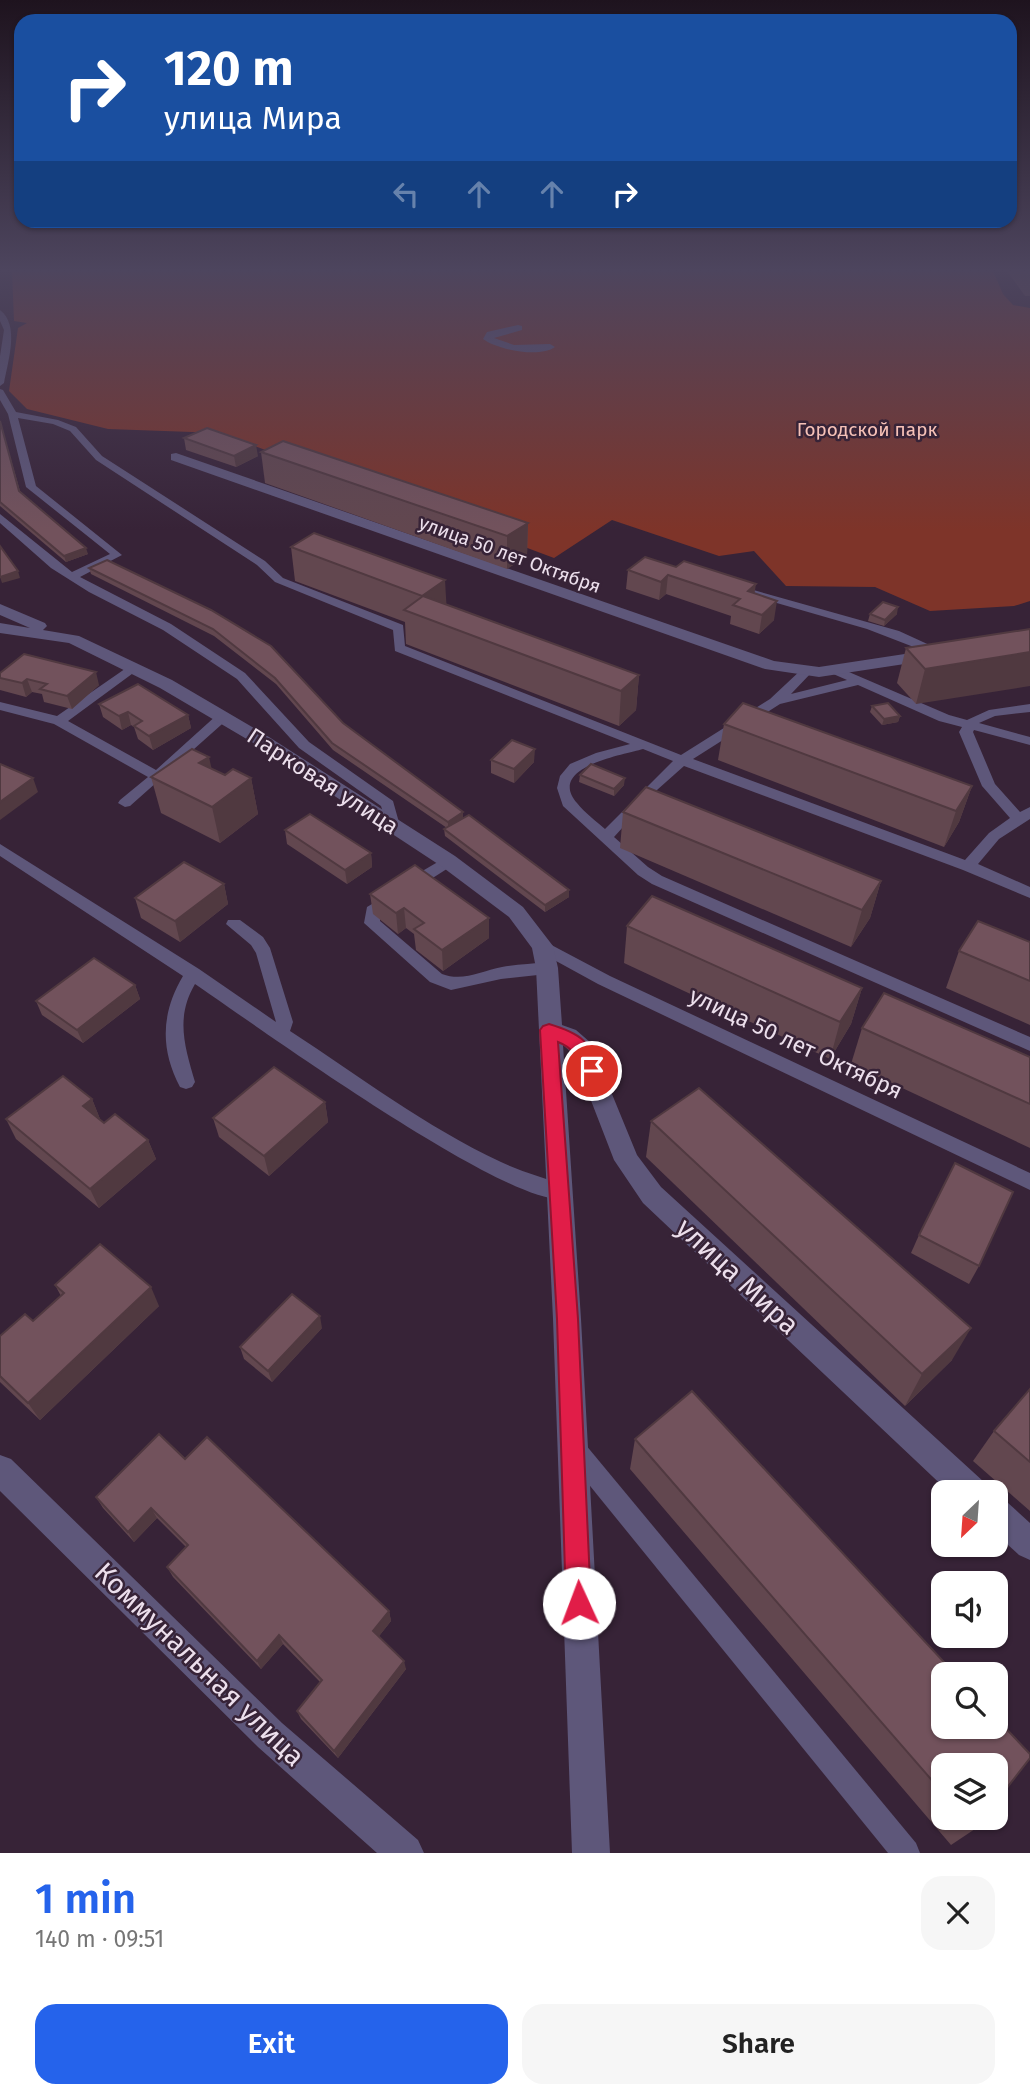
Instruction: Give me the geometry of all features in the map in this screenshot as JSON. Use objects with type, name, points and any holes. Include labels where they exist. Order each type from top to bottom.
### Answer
[{"type":"street","name":"улица 50 лет Октября","points":[[176,457],[771,666],[806,672],[835,670],[947,652]]},
{"type":"street","points":[[0,609],[73,639]]},
{"type":"street","name":"Парковая улица","points":[[0,628],[73,639],[223,718],[448,861],[516,912],[542,946],[547,968],[560,1192],[591,1853]]},
{"type":"street","name":"улица Мира","points":[[549,1030],[568,1036],[583,1049],[627,1160],[652,1195],[959,1480]]},
{"type":"street","name":"Коммунальная улица","points":[[0,1470],[270,1735],[405,1853]]},
{"type":"street","points":[[1008,1524],[1030,1544]]},
{"type":"lane","points":[[0,383],[4,357]]},
{"type":"lane","points":[[0,392],[13,414],[31,487],[117,555],[73,576]]},
{"type":"lane","points":[[13,414],[55,422],[73,429],[99,458],[261,563],[279,580],[399,628],[398,648],[682,760],[968,866],[1030,893]]},
{"type":"lane","points":[[0,517],[55,566],[167,627],[241,676],[304,744],[388,804],[393,826]]},
{"type":"lane","points":[[737,588],[880,628],[947,652]]},
{"type":"lane","points":[[59,721],[132,668]]},
{"type":"lane","name":"улица 50 лет Октября","points":[[835,670],[968,726],[1030,741]]},
{"type":"lane","points":[[606,837],[682,760],[775,702],[806,672]]},
{"type":"lane","points":[[775,702],[859,681]]},
{"type":"lane","points":[[0,706],[59,721],[156,776]]},
{"type":"lane","points":[[968,866],[994,836],[1024,815],[989,786],[967,738],[968,726],[975,719],[989,714],[1030,708]]},
{"type":"lane","points":[[125,803],[223,718]]},
{"type":"lane","points":[[643,745],[580,763],[564,779],[562,789],[568,803],[625,857],[657,880],[1030,1044]]},
{"type":"lane","points":[[632,808],[655,820]]},
{"type":"lane","points":[[0,849],[485,1164],[505,1175],[560,1192]]},
{"type":"lane","points":[[448,861],[378,905],[371,917],[379,932],[436,978],[451,984],[464,984],[501,972],[547,968]]},
{"type":"lane","points":[[234,924],[257,941],[264,952],[283,1009],[285,1022],[281,1033]]},
{"type":"lane","name":"улица 50 лет Октября","points":[[542,946],[604,980],[1030,1182]]},
{"type":"lane","points":[[186,1082],[171,1030],[181,993],[194,973]]},
{"type":"lane","points":[[573,1446],[906,1853]]},
{"type":"green space","name":"Городской парк","points":[[14,357],[1030,357],[1030,601],[1014,606],[930,611],[875,587],[786,586],[754,551],[719,556],[612,520],[554,558],[220,433],[108,429],[27,409],[9,391]]},
{"type":"building","points":[[0,421],[19,491],[86,548],[64,556],[0,502]]},
{"type":"building","points":[[207,428],[256,445],[234,456],[184,438]]},
{"type":"building","points":[[283,441],[528,523],[507,536],[261,452]]},
{"type":"building","points":[[314,533],[445,580],[422,596],[291,547]]},
{"type":"building","points":[[0,546],[18,571],[0,577]]},
{"type":"building","points":[[645,557],[676,567],[684,561],[756,584],[748,591],[777,601],[762,615],[733,605],[740,599],[668,575],[661,582],[628,570]]},
{"type":"building","points":[[107,560],[211,610],[271,646],[343,723],[463,812],[448,822],[332,743],[275,678],[213,629],[89,568]]},
{"type":"building","points":[[423,596],[639,675],[621,691],[404,610]]},
{"type":"building","points":[[883,602],[898,607],[885,620],[870,614]]},
{"type":"building","points":[[1030,629],[1030,652],[925,669],[906,648]]},
{"type":"building","points":[[24,654],[96,672],[67,696],[40,689],[47,684],[27,679],[22,683],[0,678],[0,673]]},
{"type":"building","points":[[138,684],[188,715],[149,736],[134,726],[142,721],[128,712],[119,716],[99,704]]},
{"type":"building","points":[[743,703],[972,786],[956,811],[724,724]]},
{"type":"building","points":[[888,703],[900,716],[884,719],[872,706]]},
{"type":"building","points":[[512,740],[535,749],[514,769],[491,760]]},
{"type":"building","points":[[192,749],[209,757],[199,763],[225,775],[233,769],[251,778],[212,807],[151,777]]},
{"type":"building","points":[[0,764],[33,778],[0,802]]},
{"type":"building","points":[[591,764],[625,778],[614,789],[580,775]]},
{"type":"building","points":[[646,787],[881,881],[862,910],[623,812]]},
{"type":"building","points":[[310,814],[371,853],[345,870],[285,830]]},
{"type":"building","points":[[469,815],[569,890],[545,905],[444,829]]},
{"type":"building","points":[[184,862],[224,884],[175,921],[135,898]]},
{"type":"building","points":[[415,865],[489,918],[442,950],[414,929],[424,923],[404,908],[396,913],[370,894]]},
{"type":"building","points":[[652,896],[862,988],[840,1022],[627,926]]},
{"type":"building","points":[[978,921],[1030,942],[1030,981],[959,951]]},
{"type":"building","points":[[94,958],[135,985],[77,1030],[36,1001]]},
{"type":"building","points":[[884,993],[1030,1057],[1030,1104],[862,1028]]},
{"type":"building","points":[[274,1067],[325,1102],[264,1156],[213,1118]]},
{"type":"building","points":[[63,1076],[92,1099],[83,1106],[104,1123],[115,1114],[148,1140],[90,1189],[6,1119]]},
{"type":"building","points":[[699,1088],[971,1328],[922,1374],[651,1121]]},
{"type":"building","points":[[955,1163],[1013,1192],[979,1266],[919,1235]]},
{"type":"building","points":[[100,1244],[151,1287],[28,1403],[0,1376],[0,1336],[25,1314],[33,1321],[64,1293],[55,1285]]},
{"type":"building","points":[[292,1294],[320,1316],[268,1371],[240,1347]]},
{"type":"building","points":[[1030,1389],[1030,1462],[994,1431]]},
{"type":"building","points":[[692,1391],[944,1662],[931,1662],[931,1739],[1008,1739],[1008,1731],[1030,1754],[1030,1758],[1008,1786],[1008,1753],[931,1753],[931,1779],[635,1439]]},
{"type":"building","points":[[159,1434],[185,1459],[207,1437],[389,1611],[373,1631],[404,1661],[334,1751],[297,1711],[322,1680],[279,1635],[257,1661],[167,1567],[188,1545],[151,1508],[128,1532],[96,1497]]},
{"type":"route","points":[[579,1603],[568,1319],[549,1030],[568,1036],[576,1042],[583,1049],[592,1071]]}]
